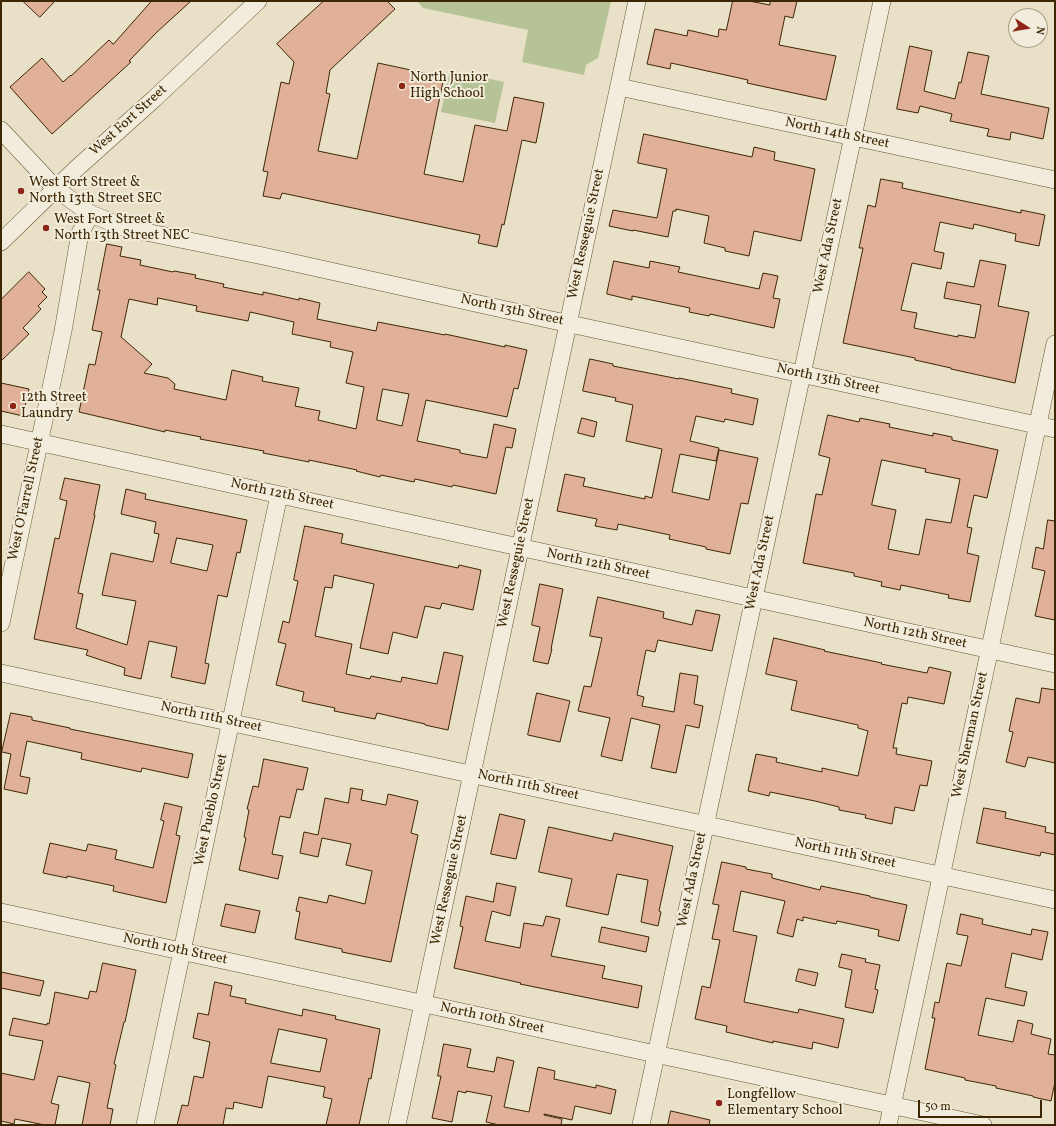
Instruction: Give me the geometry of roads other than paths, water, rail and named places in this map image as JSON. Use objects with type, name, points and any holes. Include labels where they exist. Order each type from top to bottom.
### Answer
[{"type":"street","name":"West Fort Street","points":[[1,242],[77,168],[154,99],[258,1]]},
{"type":"street","name":"West Resseguie Street","points":[[397,1125],[637,1]]},
{"type":"street","name":"West Ada Street","points":[[640,1125],[882,1]]},
{"type":"street","name":"North 14th Street","points":[[619,87],[1055,180]]},
{"type":"street","name":"North 13th Street","points":[[1,130],[56,189],[92,214],[126,228],[263,256],[568,324],[1055,429]]},
{"type":"street","name":"West O'Farrell Street","points":[[1,622],[63,331],[80,233],[92,214]]},
{"type":"street","name":"West Sherman Street","points":[[888,1125],[1055,344]]},
{"type":"street","name":"North 12th Street","points":[[1,434],[1055,664]]},
{"type":"street","name":"West Pueblo Street","points":[[145,1125],[279,495]]},
{"type":"street","name":"North 11th Street","points":[[1,673],[1055,900]]},
{"type":"street","name":"North 10th Street","points":[[1,912],[983,1125]]},
{"type":"place","name":"North Junior High School","points":[[402,86]]},
{"type":"place","name":"West Fort Street & North 13th Street SEC","points":[[21,191]]},
{"type":"place","name":"West Fort Street & North 13th Street NEC","points":[[46,228]]},
{"type":"place","name":"12th Street Laundry","points":[[13,406]]},
{"type":"place","name":"Longfellow Elementary School","points":[[719,1103]]}]
